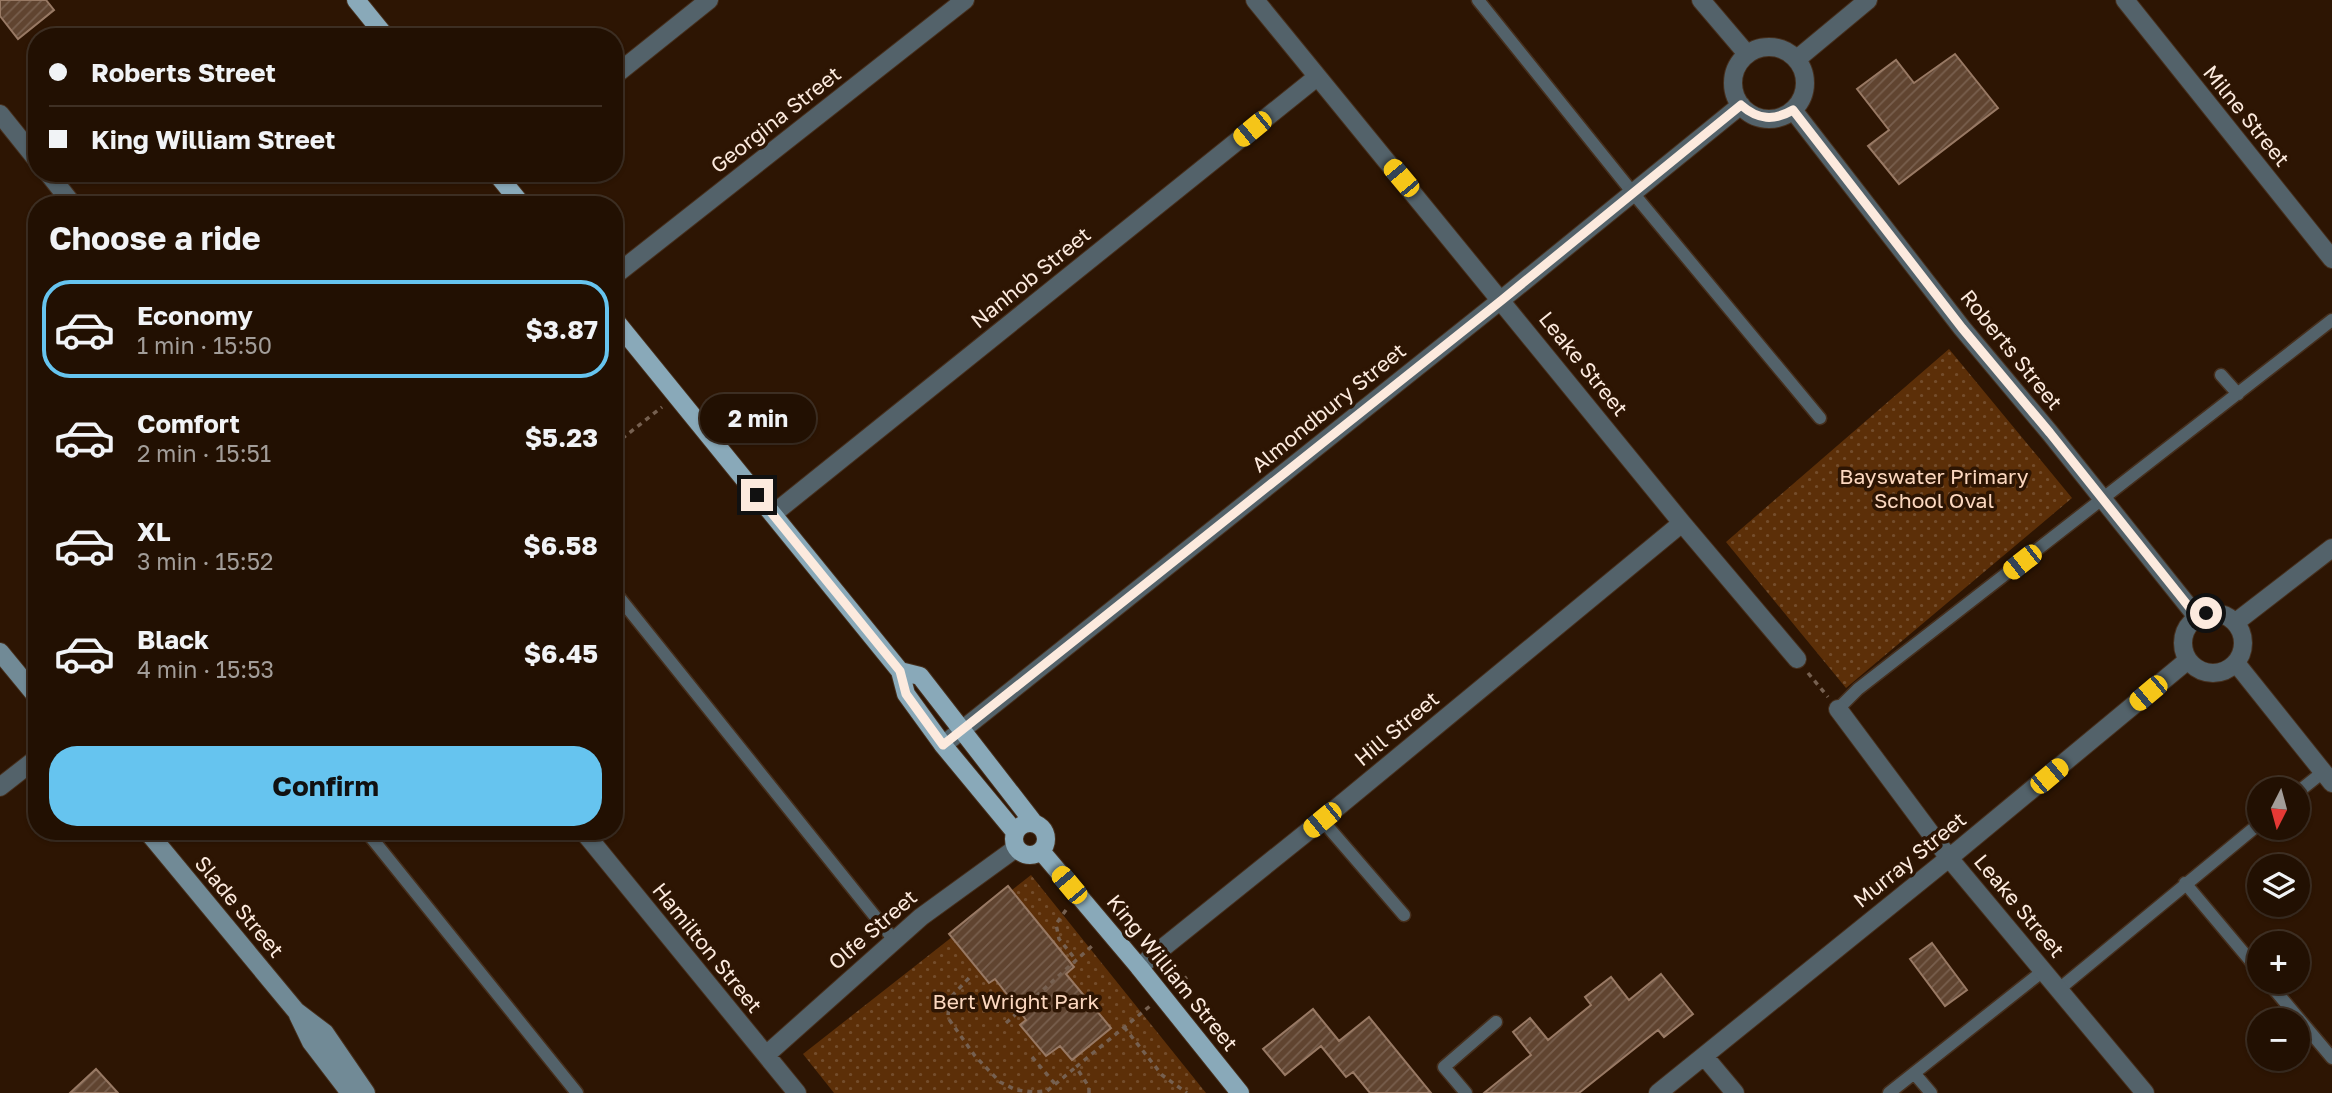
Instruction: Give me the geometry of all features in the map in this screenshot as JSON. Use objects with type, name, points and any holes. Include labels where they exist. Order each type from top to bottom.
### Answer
[{"type":"main road","points":[[356,0],[379,28]]},
{"type":"main road","points":[[503,182],[515,196]]},
{"type":"main road","name":"King William Street","points":[[623,329],[900,671],[906,694],[1016,840]]},
{"type":"main road","name":"King William Street","points":[[900,671],[920,676],[1034,823],[1042,829],[1046,838],[1041,851],[1163,995],[1240,1093]]},
{"type":"main road","points":[[1034,823],[1023,824],[1016,840],[1025,855],[1030,856],[1041,851]]},
{"type":"street","points":[[623,69],[709,0]]},
{"type":"street","name":"Georgina Street","points":[[623,269],[965,0]]},
{"type":"street","name":"Leake Street","points":[[1255,0],[1682,523],[1797,659]]},
{"type":"street","points":[[1700,0],[1747,54]]},
{"type":"street","points":[[1797,59],[1868,0]]},
{"type":"street","name":"Milne Street","points":[[2125,0],[2332,260]]},
{"type":"street","points":[[1773,47],[1786,50],[1797,59],[1806,80],[1805,91],[1793,110],[1783,116],[1760,117],[1741,105],[1733,84],[1734,73],[1747,54],[1759,48],[1773,47]]},
{"type":"street","name":"Nanhob Street","points":[[773,514],[1317,77]]},
{"type":"street","name":"Almondbury Street","points":[[943,745],[1502,300],[1741,105]]},
{"type":"street","name":"Roberts Street","points":[[1793,110],[1962,328],[2104,499],[2197,617]]},
{"type":"street","points":[[0,114],[28,149]]},
{"type":"street","points":[[55,182],[66,196]]},
{"type":"street","name":"Hill Street","points":[[1139,967],[1682,523]]},
{"type":"street","points":[[2236,622],[2332,548]]},
{"type":"street","points":[[2217,612],[2236,622],[2244,641],[2236,663],[2228,669],[2207,673],[2188,660],[2184,651],[2185,630],[2197,617],[2217,612]]},
{"type":"street","points":[[0,652],[28,686]]},
{"type":"street","name":"Murray Street","points":[[1658,1093],[1950,858],[2188,660]]},
{"type":"street","points":[[2236,663],[2328,778]]},
{"type":"street","name":"Leake Street","points":[[1838,709],[1950,858],[2145,1093]]},
{"type":"street","points":[[0,787],[28,765]]},
{"type":"street","name":"Slade Street","points":[[154,840],[296,1011],[325,1033],[366,1093]]},
{"type":"street","name":"Hamilton Street","points":[[590,840],[794,1092]]},
{"type":"street","name":"Olfe Street","points":[[766,1055],[894,940],[1016,840]]},
{"type":"street","name":"Slade Street","points":[[296,1011],[311,1042],[351,1093]]},
{"type":"street","points":[[1704,1056],[1735,1093]]},
{"type":"lane","points":[[1478,0],[1633,193],[1820,418]]},
{"type":"lane","points":[[1838,709],[1858,689],[2332,320]]},
{"type":"lane","points":[[2221,375],[2238,394]]},
{"type":"lane","points":[[623,602],[894,940]]},
{"type":"lane","points":[[2310,786],[2328,778]]},
{"type":"lane","points":[[1322,820],[1404,915]]},
{"type":"lane","points":[[2059,990],[2247,834]]},
{"type":"lane","points":[[373,840],[577,1093]]},
{"type":"lane","points":[[2185,883],[2247,957]]},
{"type":"lane","points":[[1889,1093],[2043,971]]},
{"type":"lane","points":[[2278,994],[2332,1058]]},
{"type":"lane","points":[[1466,1093],[1444,1067],[1496,1022]]},
{"type":"lane","points":[[1914,1073],[1931,1093]]},
{"type":"path","points":[[623,438],[677,395]]},
{"type":"path","points":[[1797,659],[1838,709]]},
{"type":"path","points":[[1066,910],[1056,925],[1059,939],[1076,960]]},
{"type":"path","points":[[1006,1023],[1092,946]]},
{"type":"path","points":[[969,978],[949,999],[948,1018],[975,1056],[1000,1082],[1016,1090],[1034,1093],[1047,1091],[1056,1085],[1187,977]]},
{"type":"path","points":[[1124,1027],[1162,1075],[1187,1093]]},
{"type":"path","points":[[1032,1057],[1056,1085]]},
{"type":"path","points":[[1076,1067],[1089,1087],[1089,1093]]},
{"type":"green space","name":"Bayswater Primary School Oval","points":[[1949,349],[2072,498],[1846,688],[1726,542]]},
{"type":"green space","name":"Bert Wright Park","points":[[1031,875],[1206,1093],[834,1093],[803,1054]]},
{"type":"building","points":[[0,0],[46,0],[54,10],[28,28],[18,39],[0,16]]},
{"type":"building","points":[[1955,54],[1998,108],[1899,184],[1868,146],[1889,130],[1857,89],[1896,60],[1914,83]]},
{"type":"building","points":[[1008,886],[1074,967],[1066,974],[1111,1028],[1072,1060],[1060,1046],[1046,1056],[1020,1025],[1026,1020],[995,979],[989,983],[949,934]]},
{"type":"building","points":[[1932,943],[1967,990],[1945,1006],[1910,959]]},
{"type":"building","points":[[1661,974],[1693,1014],[1664,1037],[1658,1030],[1579,1093],[1484,1093],[1531,1055],[1513,1032],[1530,1018],[1548,1040],[1591,1005],[1585,997],[1611,977],[1629,1000]]},
{"type":"building","points":[[1313,1009],[1339,1041],[1369,1017],[1431,1093],[1370,1093],[1353,1072],[1346,1077],[1321,1046],[1285,1075],[1263,1049]]},
{"type":"building","points":[[96,1069],[118,1093],[70,1093]]},
{"type":"route","points":[[757,495],[900,671],[906,694],[943,745],[1502,300],[1741,105],[1760,117],[1783,116],[1793,110],[1962,328],[2104,499],[2197,617],[2206,613]]}]
